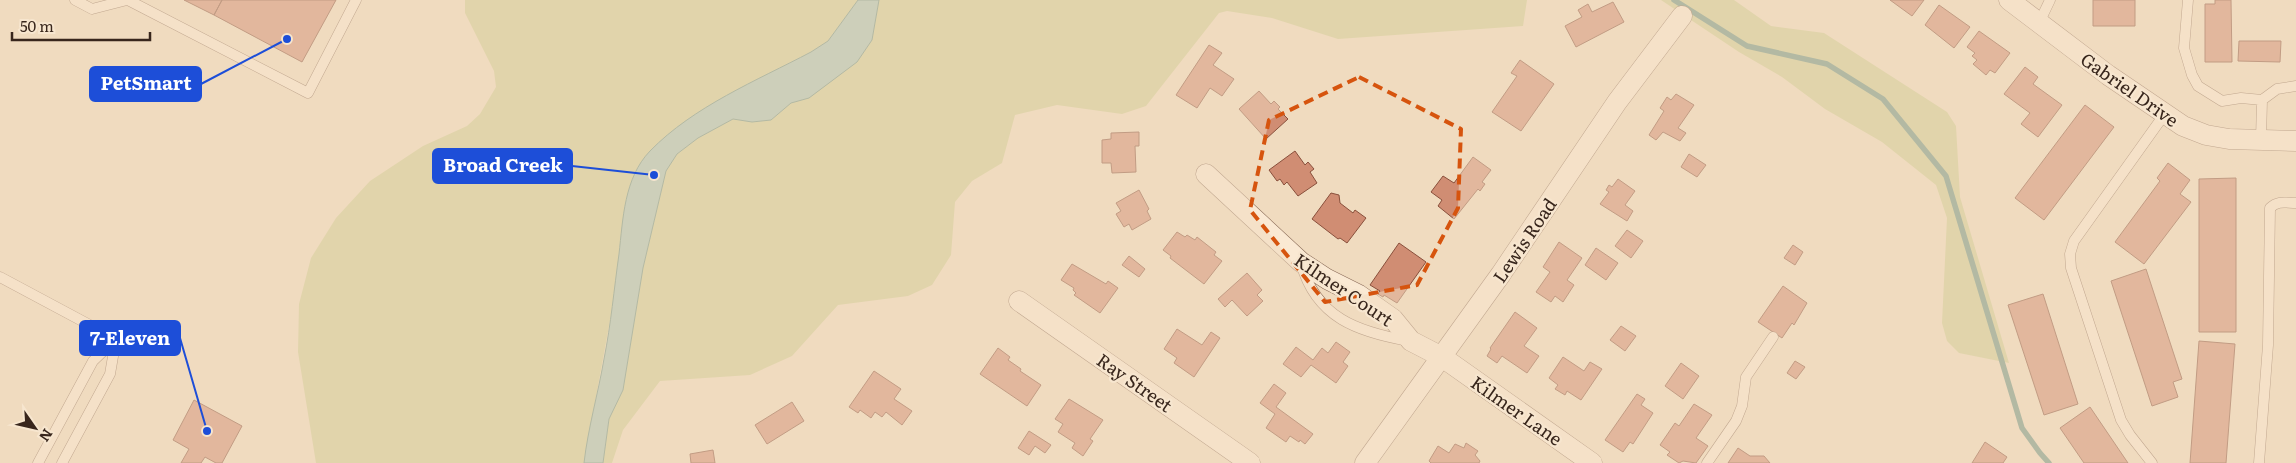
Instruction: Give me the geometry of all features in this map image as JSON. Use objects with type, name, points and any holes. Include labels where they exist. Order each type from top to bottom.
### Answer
[{"type":"street","name":"Gabriel Drive","points":[[2009,0],[2164,115],[2183,126],[2206,135],[2230,139],[2296,141]]},
{"type":"street","name":"Lewis Road","points":[[1365,463],[1442,358],[1618,102],[1682,16]]},
{"type":"street","name":"Kilmer Court","points":[[1206,174],[1301,262],[1327,279],[1360,295],[1393,319],[1411,341],[1442,358]]},
{"type":"street","name":"Ray Street","points":[[1019,301],[1250,463]]},
{"type":"street","name":"Kilmer Lane","points":[[1442,358],[1592,463]]},
{"type":"lane","points":[[75,0],[92,9],[127,0],[308,93],[356,0]]},
{"type":"lane","points":[[2039,22],[2050,0]]},
{"type":"lane","points":[[2188,0],[2184,48],[2192,75],[2198,86],[2222,100],[2241,98],[2262,100],[2276,89],[2296,86]]},
{"type":"lane","points":[[2261,140],[2262,100]]},
{"type":"lane","points":[[2152,463],[2121,420],[2071,268],[2070,254],[2074,241],[2164,115]]},
{"type":"lane","points":[[2259,463],[2268,345],[2270,208],[2275,203],[2280,202],[2296,203]]},
{"type":"lane","points":[[1301,262],[1305,276],[1315,294],[1340,320],[1357,328],[1383,336],[1411,341]]},
{"type":"lane","points":[[0,277],[116,340]]},
{"type":"lane","points":[[1707,463],[1736,421],[1742,406],[1746,377],[1773,337]]},
{"type":"lane","points":[[38,463],[93,361],[116,340]]},
{"type":"lane","points":[[62,463],[110,374],[116,340]]},
{"type":"highlighted area","points":[[1359,77],[1461,129],[1458,208],[1417,285],[1325,302],[1250,210],[1269,120]]},
{"type":"shaded area","points":[[465,0],[858,0],[828,41],[811,52],[741,88],[696,115],[675,130],[638,167],[584,463],[316,463],[298,352],[299,304],[311,258],[336,218],[370,181],[423,146],[467,126],[480,114],[496,87],[494,71],[465,13]]},
{"type":"shaded area","points":[[858,0],[879,0],[872,40],[857,62],[809,98],[791,103],[771,120],[752,122],[733,119],[698,138],[677,154],[666,171],[643,268],[623,390],[609,419],[603,463],[584,463],[609,333],[626,200],[641,162],[667,135],[726,95],[811,52],[828,41]]},
{"type":"shaded area","points":[[879,0],[1527,0],[1523,26],[1338,39],[1272,18],[1227,11],[1219,13],[1146,106],[1122,114],[1057,105],[1015,115],[1002,163],[972,181],[955,202],[951,255],[932,285],[908,296],[838,305],[792,356],[750,375],[660,381],[623,430],[612,463],[603,463],[609,419],[623,390],[643,268],[666,171],[677,154],[698,138],[733,119],[752,122],[771,120],[791,103],[809,97],[857,62],[872,40]]},
{"type":"shaded area","points":[[1661,0],[1734,0],[1771,26],[1824,33],[1947,112],[1956,126],[1960,197],[2009,363],[1959,353],[1947,341],[1942,323],[1947,218],[1936,185],[1882,142],[1825,109],[1782,77],[1739,52]]},
{"type":"building","points":[[184,0],[222,0],[214,15]]},
{"type":"building","points":[[222,0],[336,0],[302,62],[214,15]]},
{"type":"building","points":[[1890,0],[1924,0],[1912,16]]},
{"type":"building","points":[[2093,0],[2135,0],[2135,26],[2093,26]]},
{"type":"building","points":[[2215,0],[2231,0],[2232,62],[2205,62],[2205,4],[2215,4]]},
{"type":"building","points":[[1613,2],[1624,22],[1576,47],[1565,26],[1582,17],[1578,10],[1588,4],[1592,12]]},
{"type":"building","points":[[1939,5],[1970,27],[1954,48],[1925,25]]},
{"type":"building","points":[[1979,31],[2010,53],[1995,73],[1990,70],[1986,75],[1973,64],[1977,60],[1972,56],[1975,53],[1967,47]]},
{"type":"building","points":[[2239,41],[2281,41],[2280,62],[2238,61]]},
{"type":"building","points":[[1209,45],[1222,53],[1213,65],[1234,79],[1222,96],[1210,88],[1197,108],[1176,95]]},
{"type":"building","points":[[1520,60],[1554,84],[1521,131],[1492,112],[1517,76],[1511,73]]},
{"type":"building","points":[[2025,67],[2038,77],[2033,84],[2062,105],[2038,137],[2021,124],[2030,113],[2004,94]]},
{"type":"building","points":[[1259,91],[1271,104],[1274,101],[1280,107],[1278,109],[1288,119],[1266,139],[1239,109]]},
{"type":"building","points":[[1676,94],[1694,105],[1678,128],[1686,133],[1680,141],[1663,132],[1656,140],[1649,135],[1664,111],[1660,108],[1667,97],[1671,100]]},
{"type":"building","points":[[2085,105],[2114,127],[2044,220],[2015,198]]},
{"type":"building","points":[[1139,132],[1139,146],[1135,146],[1136,172],[1112,173],[1111,163],[1102,163],[1102,140],[1111,139],[1111,133]]},
{"type":"building","points":[[1295,151],[1305,165],[1308,162],[1314,169],[1310,172],[1317,183],[1298,196],[1287,182],[1284,185],[1280,179],[1277,181],[1269,170]]},
{"type":"building","points":[[1689,154],[1706,165],[1697,177],[1681,167]]},
{"type":"building","points":[[1473,157],[1491,170],[1482,182],[1485,184],[1480,191],[1478,189],[1454,219],[1438,206],[1442,200],[1431,192],[1443,176],[1454,183]]},
{"type":"building","points":[[2168,163],[2190,180],[2180,194],[2191,202],[2144,264],[2115,242],[2160,181],[2157,178]]},
{"type":"building","points":[[2236,178],[2236,332],[2199,332],[2199,179]]},
{"type":"building","points":[[1618,179],[1635,191],[1625,205],[1633,211],[1627,221],[1600,204],[1609,192],[1606,190],[1609,185],[1612,187]]},
{"type":"building","points":[[1139,190],[1149,209],[1147,211],[1151,219],[1132,230],[1129,224],[1124,227],[1116,214],[1121,211],[1116,203]]},
{"type":"building","points":[[1331,193],[1339,195],[1340,203],[1353,213],[1355,210],[1366,218],[1347,243],[1340,238],[1338,239],[1312,219]]},
{"type":"building","points":[[1627,230],[1643,241],[1631,258],[1615,246]]},
{"type":"building","points":[[1177,232],[1195,240],[1197,237],[1216,252],[1214,255],[1222,261],[1204,284],[1170,258],[1171,256],[1163,250]]},
{"type":"building","points":[[1559,242],[1582,258],[1567,280],[1574,285],[1563,302],[1555,296],[1551,302],[1536,292],[1550,272],[1543,267]]},
{"type":"building","points":[[1399,243],[1426,262],[1397,303],[1384,295],[1383,297],[1378,294],[1380,291],[1370,285]]},
{"type":"building","points":[[1793,245],[1803,252],[1795,265],[1784,258]]},
{"type":"building","points":[[1596,248],[1618,263],[1606,280],[1585,265]]},
{"type":"building","points":[[1129,256],[1145,269],[1139,277],[1122,265]]},
{"type":"building","points":[[1072,264],[1106,284],[1108,281],[1118,288],[1100,313],[1074,295],[1076,293],[1073,290],[1074,288],[1061,280]]},
{"type":"building","points":[[2146,269],[2182,379],[2173,382],[2178,397],[2152,406],[2111,281]]},
{"type":"building","points":[[1247,273],[1262,290],[1257,295],[1263,301],[1247,316],[1232,300],[1225,307],[1218,299]]},
{"type":"building","points":[[1783,286],[1807,303],[1794,325],[1792,323],[1782,338],[1758,322]]},
{"type":"building","points":[[2043,294],[2078,404],[2044,415],[2008,305]]},
{"type":"building","points":[[1515,312],[1537,328],[1524,346],[1539,356],[1527,373],[1502,356],[1497,363],[1487,356],[1490,348]]},
{"type":"building","points":[[1621,326],[1636,336],[1625,351],[1610,340]]},
{"type":"building","points":[[1177,329],[1202,345],[1211,332],[1220,338],[1194,377],[1174,363],[1177,358],[1164,349]]},
{"type":"building","points":[[2199,341],[2235,344],[2226,463],[2190,463]]},
{"type":"building","points":[[1336,342],[1350,352],[1343,362],[1348,366],[1336,383],[1311,365],[1301,377],[1283,364],[1296,347],[1313,360],[1322,348],[1328,353]]},
{"type":"building","points":[[998,348],[1010,357],[1008,360],[1021,369],[1020,371],[1041,385],[1027,406],[980,374]]},
{"type":"building","points":[[1563,357],[1584,371],[1590,362],[1602,369],[1581,400],[1567,391],[1565,395],[1555,389],[1558,385],[1549,378]]},
{"type":"building","points":[[1795,361],[1805,367],[1796,379],[1787,373]]},
{"type":"building","points":[[1681,363],[1699,376],[1683,399],[1665,386]]},
{"type":"building","points":[[874,371],[901,389],[894,399],[912,411],[902,425],[886,412],[882,417],[875,412],[871,418],[860,410],[858,413],[849,407]]},
{"type":"building","points":[[1274,384],[1286,393],[1276,407],[1313,434],[1305,444],[1290,436],[1286,442],[1266,428],[1275,414],[1260,403]]},
{"type":"building","points":[[1637,394],[1645,399],[1641,405],[1653,413],[1633,444],[1630,442],[1623,452],[1605,440]]},
{"type":"building","points":[[1069,399],[1103,420],[1090,439],[1093,441],[1083,456],[1072,448],[1075,443],[1058,432],[1063,424],[1055,419]]},
{"type":"building","points":[[194,400],[242,426],[222,463],[216,463],[205,457],[201,463],[181,463],[189,449],[173,440]]},
{"type":"building","points":[[792,402],[804,421],[767,444],[755,425]]},
{"type":"building","points":[[1694,404],[1712,415],[1696,438],[1708,446],[1696,463],[1683,461],[1679,463],[1667,455],[1670,452],[1660,445],[1675,423],[1679,426]]},
{"type":"building","points":[[2090,407],[2128,463],[2084,463],[2060,428]]},
{"type":"building","points":[[1029,431],[1051,445],[1045,453],[1035,446],[1029,455],[1018,448]]},
{"type":"building","points":[[1985,442],[2007,457],[2003,463],[1972,463]]},
{"type":"building","points":[[1466,443],[1478,451],[1475,455],[1480,461],[1479,463],[1431,463],[1429,461],[1438,446],[1449,453],[1455,444],[1464,448]]},
{"type":"building","points":[[1738,448],[1750,456],[1764,456],[1770,463],[1728,463]]},
{"type":"building","points":[[713,450],[715,463],[691,463],[690,454]]},
{"type":"waterway","points":[[1674,0],[1747,46],[1827,64],[1883,99],[1946,176],[2022,428],[2049,463]]},
{"type":"place","name":"PetSmart","points":[[287,39]]},
{"type":"place","name":"Broad Creek","points":[[654,175]]},
{"type":"place","name":"7-Eleven","points":[[207,431]]}]
